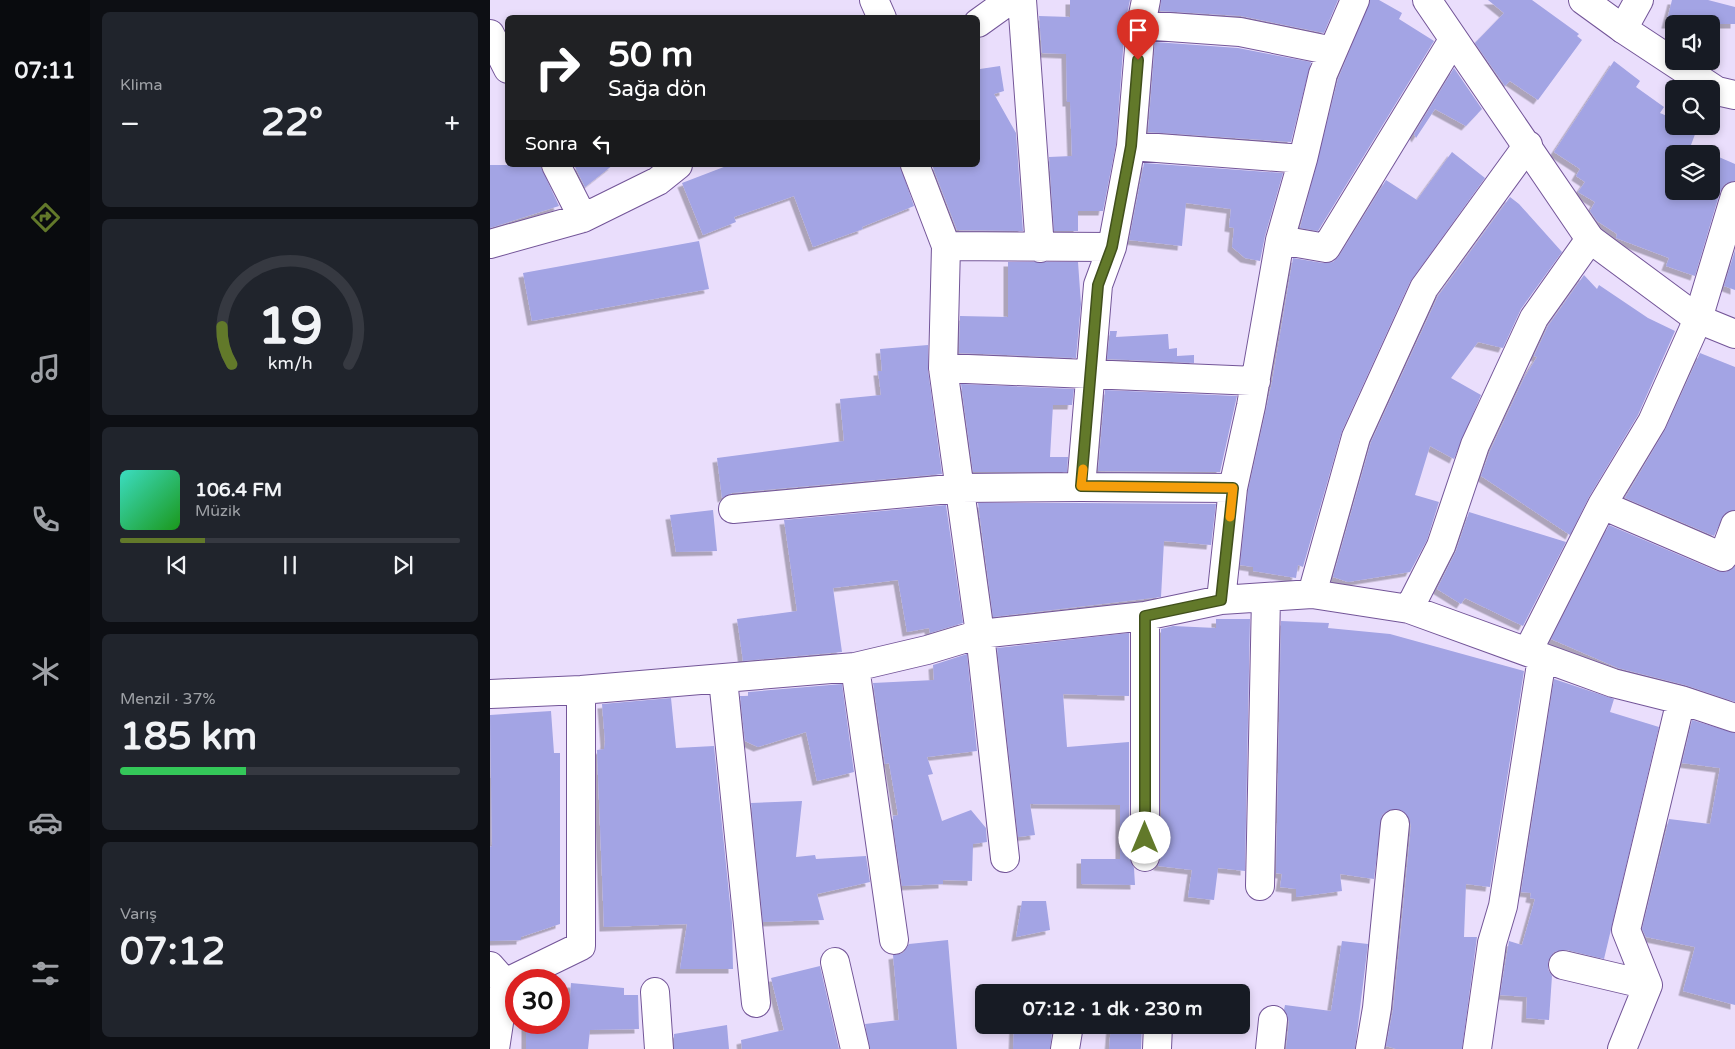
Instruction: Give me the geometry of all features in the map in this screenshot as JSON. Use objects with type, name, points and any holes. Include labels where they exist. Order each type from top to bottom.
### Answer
[{"type":"street","points":[[874,0],[881,15]]},
{"type":"street","points":[[980,22],[1010,0]]},
{"type":"street","points":[[1022,0],[1040,248]]},
{"type":"street","points":[[1221,600],[1233,488],[1256,381],[1280,240],[1303,160],[1323,74],[1356,0]]},
{"type":"street","points":[[1427,0],[1453,40],[1528,145],[1590,239],[1698,318],[1735,334]]},
{"type":"street","points":[[1583,0],[1622,29],[1717,91],[1735,95]]},
{"type":"street","points":[[1622,29],[1639,0]]},
{"type":"street","points":[[1081,486],[1092,376],[1092,343],[1098,285],[1112,247],[1131,146],[1143,12],[1333,51]]},
{"type":"street","points":[[490,34],[505,63]]},
{"type":"street","points":[[1280,240],[1326,248],[1453,40]]},
{"type":"street","points":[[1312,594],[1356,437],[1424,288],[1528,145]]},
{"type":"street","points":[[1131,146],[1303,160]]},
{"type":"street","points":[[557,167],[583,218]]},
{"type":"street","points":[[490,244],[583,218],[658,181],[676,167]]},
{"type":"street","points":[[916,167],[946,246],[943,368],[980,634],[1005,858]]},
{"type":"street","points":[[1477,1049],[1492,944],[1503,906],[1535,655],[1602,505],[1652,422],[1698,318],[1735,196]]},
{"type":"street","points":[[1409,609],[1442,546],[1475,445],[1534,318],[1590,239]]},
{"type":"street","points":[[946,246],[1112,247]]},
{"type":"street","points":[[943,368],[1092,376],[1256,381]]},
{"type":"street","points":[[733,509],[961,488],[1081,486],[1233,488]]},
{"type":"street","points":[[1602,505],[1729,560],[1735,525]]},
{"type":"street","points":[[490,694],[581,690],[856,667],[926,650],[980,634],[1145,616],[1221,600],[1312,594],[1409,609],[1613,683],[1681,700],[1735,718]]},
{"type":"street","points":[[1260,886],[1266,597]]},
{"type":"street","points":[[1145,616],[1145,857]]},
{"type":"street","points":[[856,667],[894,940]]},
{"type":"street","points":[[723,679],[756,1002]]},
{"type":"street","points":[[495,1049],[498,974],[581,946],[581,690]]},
{"type":"street","points":[[1622,1049],[1648,985],[1626,930],[1681,700]]},
{"type":"street","points":[[1370,1049],[1377,1008],[1395,824]]},
{"type":"street","points":[[835,962],[855,1049]]},
{"type":"street","points":[[1563,965],[1648,985]]},
{"type":"street","points":[[655,992],[659,1049]]},
{"type":"street","points":[[1270,1049],[1273,1020]]},
{"type":"street","points":[[1065,1049],[1068,1034]]},
{"type":"street","points":[[1156,1049],[1157,1034]]},
{"type":"building","points":[[1070,0],[1130,0],[1125,24],[1116,144],[1103,211],[1078,211],[1078,231],[1054,231],[1049,157],[1072,156],[1070,102],[1067,102],[1066,54],[1042,53],[1039,16],[1070,17]]},
{"type":"building","points":[[1161,0],[1338,0],[1324,33],[1241,16],[1160,11]]},
{"type":"building","points":[[1370,0],[1379,0],[1402,13],[1399,19],[1434,41],[1318,231],[1300,228],[1338,79]]},
{"type":"building","points":[[1488,0],[1532,0],[1579,34],[1577,36],[1582,40],[1538,100],[1510,81],[1505,86],[1475,43],[1504,13]]},
{"type":"building","points":[[1672,0],[1708,0],[1735,7],[1735,24],[1720,24],[1720,15],[1668,15]]},
{"type":"building","points":[[1155,42],[1238,48],[1311,62],[1291,142],[1148,132]]},
{"type":"building","points":[[1614,61],[1640,81],[1636,87],[1664,107],[1660,113],[1665,115],[1665,135],[1695,135],[1691,145],[1665,145],[1665,200],[1718,200],[1695,276],[1666,266],[1669,258],[1616,238],[1617,234],[1597,221],[1590,211],[1595,202],[1578,192],[1585,182],[1576,176],[1580,169],[1554,152]]},
{"type":"building","points":[[1000,66],[1004,91],[994,94],[1016,133],[1023,231],[957,230],[933,167],[980,167],[980,69]]},
{"type":"building","points":[[1454,68],[1482,109],[1466,126],[1435,109],[1416,138],[1414,134]]},
{"type":"building","points":[[1452,152],[1485,178],[1410,282],[1342,431],[1303,567],[1298,565],[1296,578],[1253,571],[1253,567],[1240,565],[1248,491],[1272,382],[1293,258],[1323,263],[1333,262],[1339,256],[1386,180],[1417,200]]},
{"type":"building","points":[[1720,158],[1735,164],[1735,181],[1725,184],[1720,192]]},
{"type":"building","points":[[1144,163],[1283,173],[1260,261],[1245,258],[1232,247],[1234,228],[1229,227],[1231,209],[1186,203],[1182,246],[1129,240]]},
{"type":"building","points":[[490,165],[541,167],[559,206],[490,228]]},
{"type":"building","points":[[575,167],[610,167],[585,187]]},
{"type":"building","points":[[724,167],[901,167],[914,206],[862,227],[863,229],[813,247],[794,196],[734,217],[736,222],[703,235],[682,183]]},
{"type":"building","points":[[1510,197],[1519,204],[1562,252],[1521,309],[1503,348],[1478,342],[1451,378],[1481,395],[1454,459],[1430,446],[1415,495],[1439,502],[1427,540],[1410,572],[1348,582],[1333,577],[1371,442],[1438,296]]},
{"type":"building","points":[[699,241],[709,289],[532,321],[523,273]]},
{"type":"building","points":[[1735,250],[1735,290],[1724,286]]},
{"type":"building","points":[[1008,262],[1078,262],[1081,304],[1076,358],[959,353],[960,316],[1008,317]]},
{"type":"building","points":[[1584,275],[1597,289],[1599,285],[1648,318],[1675,331],[1638,415],[1589,497],[1570,535],[1481,476],[1490,451],[1524,378],[1537,357],[1534,356],[1548,326]]},
{"type":"building","points":[[1110,331],[1117,331],[1116,337],[1168,334],[1169,349],[1177,348],[1177,356],[1194,355],[1194,363],[1107,359]]},
{"type":"building","points":[[928,345],[928,370],[942,474],[732,493],[722,498],[717,458],[844,441],[840,399],[881,395],[878,371],[882,371],[880,349]]},
{"type":"building","points":[[1700,353],[1735,367],[1735,510],[1725,513],[1714,536],[1625,498],[1665,430]]},
{"type":"building","points":[[961,384],[1074,389],[1072,405],[1053,405],[1050,457],[1068,457],[1067,472],[973,472]]},
{"type":"building","points":[[1105,390],[1237,396],[1220,472],[1098,471]]},
{"type":"building","points":[[978,503],[1216,504],[1211,545],[1164,541],[1161,597],[993,617]]},
{"type":"building","points":[[946,505],[963,623],[930,633],[929,628],[907,632],[898,580],[833,588],[842,652],[743,661],[737,619],[797,611],[784,520]]},
{"type":"building","points":[[713,510],[717,551],[676,552],[670,515]]},
{"type":"building","points":[[1469,512],[1566,542],[1523,626],[1465,598],[1461,604],[1437,589],[1456,551]]},
{"type":"building","points":[[1609,525],[1717,571],[1726,572],[1735,566],[1735,702],[1685,685],[1618,668],[1551,639]]},
{"type":"building","points":[[1216,619],[1250,619],[1245,871],[1218,868],[1214,900],[1188,897],[1192,870],[1158,866],[1161,857],[1161,629],[1173,626],[1216,628]]},
{"type":"building","points":[[1281,621],[1329,623],[1328,628],[1390,634],[1524,671],[1490,887],[1466,884],[1464,937],[1477,937],[1462,1049],[1396,1049],[1386,1046],[1393,1010],[1411,826],[1409,818],[1404,812],[1397,809],[1389,810],[1382,815],[1374,879],[1340,874],[1342,891],[1296,897],[1296,889],[1280,887],[1282,874],[1276,873]]},
{"type":"building","points":[[1129,633],[1129,696],[1063,694],[1067,747],[1129,742],[1129,857],[1134,868],[1135,885],[1081,884],[1081,859],[1120,859],[1120,805],[1030,804],[1035,835],[1018,837],[997,648]]},
{"type":"building","points":[[967,654],[977,751],[927,757],[933,774],[928,775],[942,821],[971,810],[986,828],[987,842],[973,844],[972,881],[943,880],[943,884],[902,886],[893,825],[893,816],[898,815],[889,763],[885,764],[873,683],[934,680],[933,665]]},
{"type":"building","points":[[1554,679],[1614,699],[1610,712],[1659,727],[1604,959],[1567,950],[1554,952],[1548,962],[1548,969],[1552,976],[1549,1020],[1526,1018],[1527,997],[1500,995],[1509,941],[1522,945],[1535,899],[1530,898],[1531,893],[1521,892]]},
{"type":"building","points":[[842,684],[854,772],[817,781],[806,732],[758,747],[745,741],[740,696],[748,696],[748,692]]},
{"type":"building","points":[[671,698],[676,748],[714,746],[732,923],[733,969],[680,969],[687,924],[604,927],[597,750],[604,749],[605,742],[602,704]]},
{"type":"building","points":[[551,711],[554,753],[560,753],[560,924],[521,937],[521,940],[490,941],[490,847],[492,846],[490,715]]},
{"type":"building","points":[[1692,720],[1735,733],[1735,1005],[1683,991],[1695,947],[1646,937],[1642,929],[1669,819],[1710,824],[1720,768],[1682,763]]},
{"type":"building","points":[[802,801],[796,857],[815,855],[816,859],[866,856],[870,882],[817,894],[824,920],[763,922],[751,803]]},
{"type":"building","points":[[1022,901],[1046,901],[1050,930],[1016,937]]},
{"type":"building","points":[[948,940],[957,1049],[870,1049],[865,1024],[899,1020],[893,955],[903,953],[909,944]]},
{"type":"building","points":[[1342,941],[1368,944],[1355,1049],[1286,1049],[1289,1022],[1284,1010],[1285,1005],[1331,1011]]},
{"type":"building","points":[[820,966],[839,1049],[742,1049],[741,1040],[784,1030],[771,978]]},
{"type":"building","points":[[571,983],[624,988],[624,995],[638,995],[639,1029],[590,1030],[588,1049],[526,1049],[526,1034],[570,1034]]},
{"type":"building","points":[[727,1025],[729,1049],[674,1049],[674,1034]]},
{"type":"building","points":[[1014,1034],[1052,1034],[1050,1049],[1013,1049]]},
{"type":"building","points":[[1110,1034],[1142,1034],[1141,1049],[1109,1049]]},
{"type":"slow traffic","points":[[1083,469],[1081,486],[1233,488],[1230,517]]},
{"type":"route","points":[[1138,60],[1131,146],[1112,247],[1098,285],[1092,343],[1092,376],[1081,486],[1233,488],[1221,600],[1145,616],[1145,838]]}]
